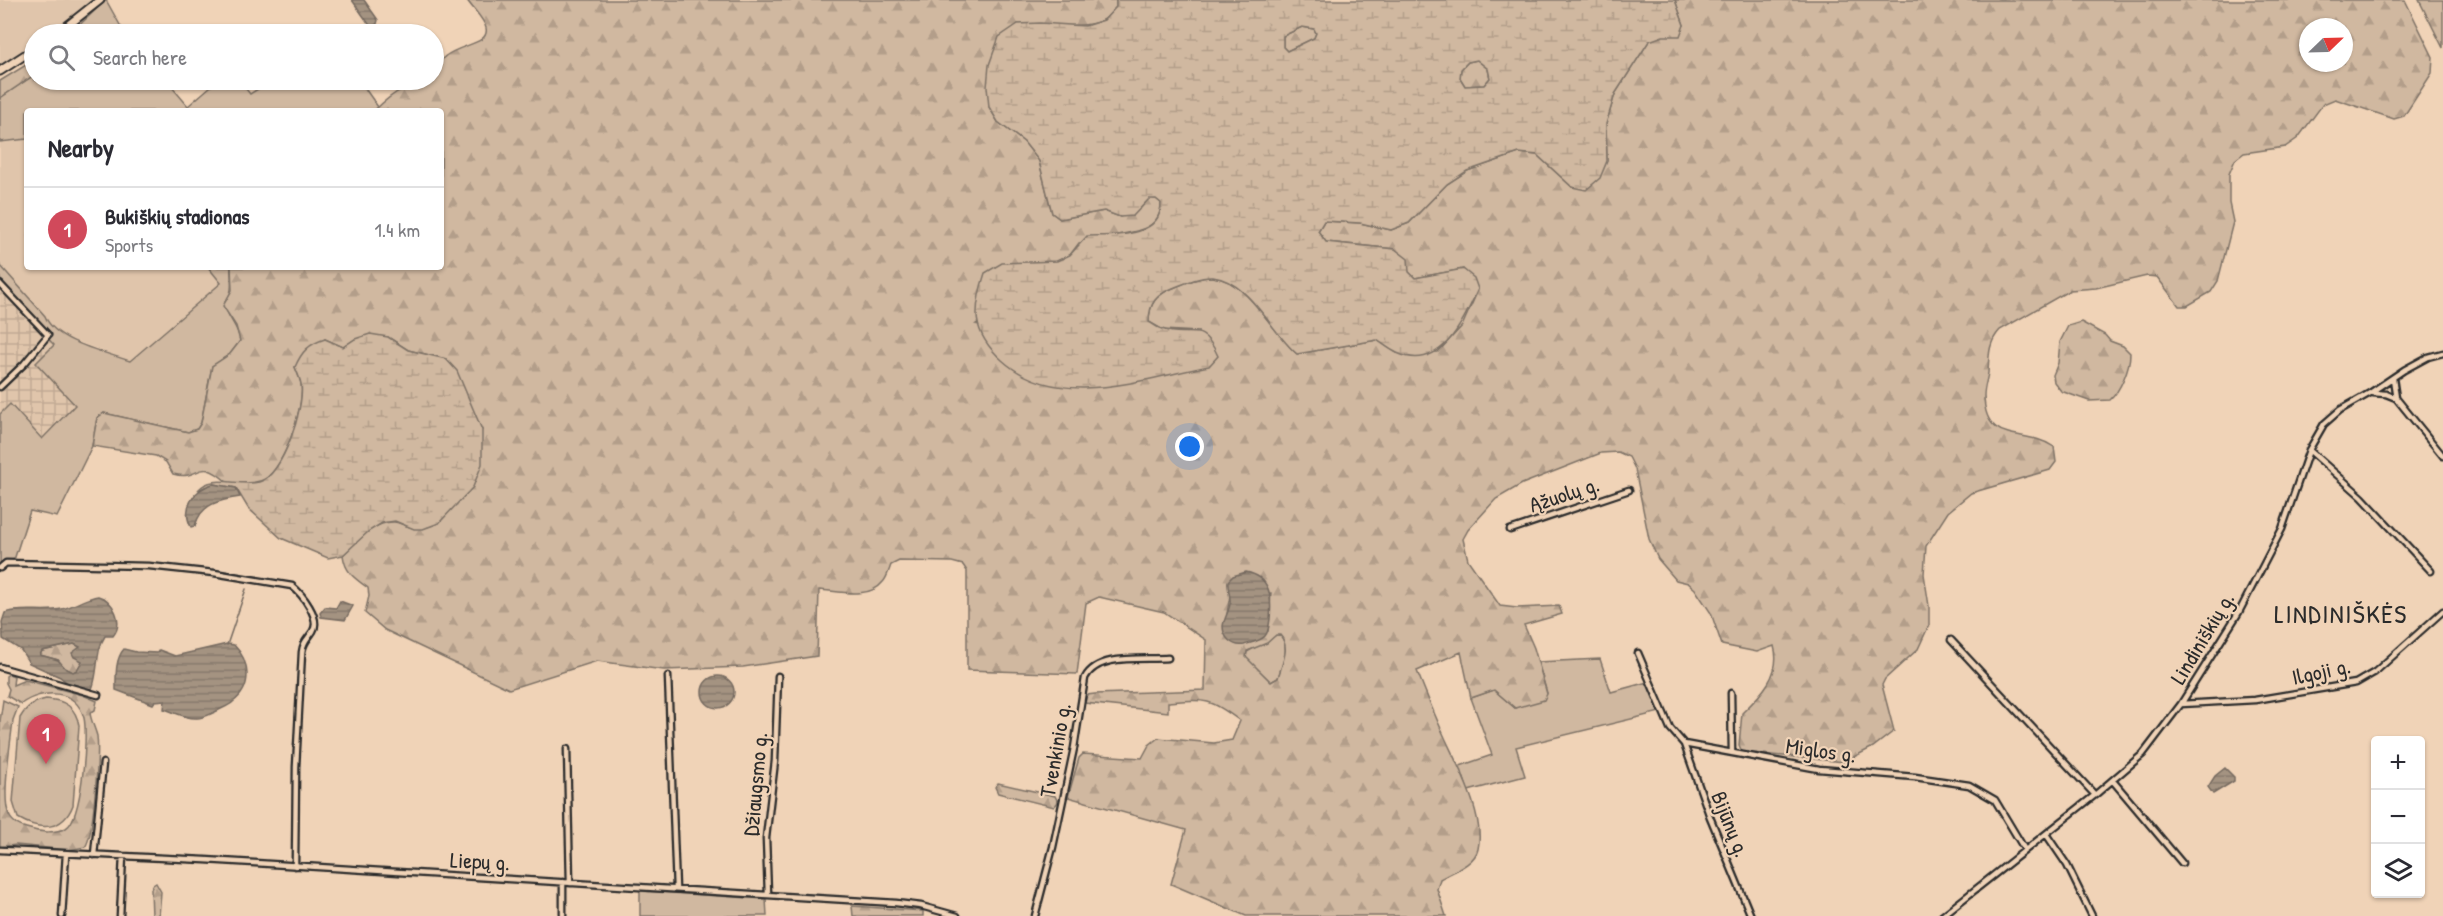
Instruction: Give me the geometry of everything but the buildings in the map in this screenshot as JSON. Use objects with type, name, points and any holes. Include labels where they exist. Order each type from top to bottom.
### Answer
[{"type":"main road","points":[[70,24],[100,0]]},
{"type":"main road","points":[[0,71],[24,55]]},
{"type":"street","points":[[0,284],[48,335],[24,364],[0,387]]},
{"type":"street","name":"Lindiniškių g.","points":[[1942,916],[2095,795],[2143,754],[2181,704],[2239,612],[2282,529],[2309,450],[2328,420],[2350,403],[2370,393],[2419,361],[2443,353]]},
{"type":"street","points":[[2393,378],[2396,398]]},
{"type":"street","points":[[2370,393],[2386,394],[2396,398],[2443,456]]},
{"type":"street","points":[[2309,450],[2362,497],[2431,571]]},
{"type":"street","name":"Ąžuolų g.","points":[[1510,530],[1629,490]]},
{"type":"street","points":[[0,568],[6,563],[149,566],[214,573],[292,586],[300,592],[315,623],[314,630],[303,644],[302,652],[296,767],[295,866]]},
{"type":"street","name":"Ilgoji g.","points":[[2181,704],[2255,700],[2356,683],[2375,672],[2443,611]]},
{"type":"street","points":[[1951,640],[2095,795]]},
{"type":"street","points":[[1638,653],[1670,728],[1684,744]]},
{"type":"street","name":"Tvenkinio g.","points":[[1035,916],[1056,835],[1074,748],[1085,678],[1089,670],[1103,662],[1168,658]]},
{"type":"street","points":[[0,667],[98,695]]},
{"type":"street","points":[[668,676],[676,889]]},
{"type":"street","name":"Džiaugsmo g.","points":[[768,894],[766,838],[776,761],[778,676]]},
{"type":"street","points":[[1731,693],[1732,753]]},
{"type":"street","name":"Miglos g.","points":[[1684,744],[1819,769],[1915,777],[1969,785],[1995,800],[2025,850]]},
{"type":"street","name":"Bijūnų g.","points":[[1684,744],[1710,817],[1751,916]]},
{"type":"street","points":[[567,748],[570,883]]},
{"type":"street","points":[[94,855],[103,763]]},
{"type":"street","points":[[2112,781],[2182,863]]},
{"type":"street","points":[[2046,834],[2072,873],[2092,916]]},
{"type":"street","name":"Liepų g.","points":[[0,850],[768,894],[905,904],[932,908],[957,916]]},
{"type":"street","points":[[62,916],[66,854]]},
{"type":"street","points":[[120,916],[123,856]]},
{"type":"street","points":[[563,882],[563,916]]},
{"type":"shaded area","points":[[0,0],[95,0],[63,24],[24,24],[24,51],[0,67]]},
{"type":"shaded area","points":[[352,0],[364,0],[378,20],[377,24],[369,24]]},
{"type":"shaded area","points":[[24,139],[24,270],[210,270],[221,283],[130,361],[62,336],[48,324],[45,316],[0,265],[0,142]]},
{"type":"shaded area","points":[[0,287],[54,346],[36,363],[75,405],[42,439],[10,404],[0,414]]},
{"type":"shaded area","points":[[213,484],[236,488],[240,497],[212,504],[202,513],[195,526],[191,527],[188,513],[191,500],[200,490]]},
{"type":"shaded area","points":[[1246,572],[1261,578],[1265,583],[1271,603],[1270,619],[1263,638],[1240,645],[1227,638],[1223,626],[1230,604],[1228,581],[1233,576]]},
{"type":"shaded area","points":[[94,597],[104,598],[109,602],[116,613],[118,625],[113,636],[105,636],[102,642],[92,689],[70,685],[60,677],[29,663],[21,650],[3,639],[2,622],[5,613],[18,610],[62,609]],"holes":[[[74,644],[80,647],[72,653],[74,657],[82,661],[77,670],[73,672],[65,668],[58,660],[40,655],[42,651]]]},
{"type":"shaded area","points":[[340,601],[353,606],[345,620],[321,617],[320,613],[325,607],[336,608]]},
{"type":"shaded area","points":[[227,644],[234,645],[246,666],[244,689],[231,703],[206,716],[191,718],[183,716],[164,709],[165,700],[155,701],[153,704],[116,690],[118,663],[124,649],[157,653],[159,650],[175,656]]},
{"type":"shaded area","points":[[718,676],[729,681],[734,692],[729,703],[718,708],[707,703],[702,692],[707,681]]},
{"type":"shaded area","points":[[2225,768],[2234,777],[2234,781],[2213,794],[2208,787],[2215,776]]},
{"type":"green space","points":[[106,0],[119,24],[81,24]]},
{"type":"green space","points":[[467,0],[1116,0],[1116,7],[1108,16],[1095,23],[1086,25],[1018,24],[989,107],[998,122],[1024,142],[1039,161],[1052,213],[1060,219],[1104,211],[1120,217],[1141,208],[1149,198],[1161,203],[1160,213],[1156,220],[1144,229],[1079,243],[1070,255],[1057,261],[976,324],[1199,332],[1163,330],[1149,322],[1150,310],[1155,300],[1167,291],[1193,280],[1213,277],[1226,281],[1249,297],[1287,345],[1297,354],[1377,340],[1397,353],[1438,352],[1462,326],[1478,290],[1463,269],[1415,278],[1395,249],[1326,242],[1318,231],[1324,221],[1360,223],[1391,230],[1409,223],[1447,184],[1467,171],[1519,153],[1537,155],[1572,187],[1607,161],[1606,124],[1615,94],[1649,41],[1684,25],[1675,0],[2405,0],[2433,57],[2432,73],[2404,116],[2394,119],[2335,99],[2323,104],[2298,138],[2285,147],[2244,153],[2235,160],[2229,174],[2229,203],[2233,222],[2218,281],[2211,292],[2187,306],[2179,306],[2157,277],[2147,276],[2096,288],[2070,290],[2000,330],[1990,350],[1984,393],[1986,412],[1991,423],[1999,429],[2043,441],[2054,447],[2056,462],[2050,470],[1971,493],[1948,512],[1926,546],[1924,574],[1929,606],[1929,625],[1918,649],[1885,679],[1882,685],[1894,731],[1873,747],[1844,762],[1742,752],[1739,745],[1742,713],[1763,691],[1772,675],[1776,656],[1774,646],[1757,652],[1722,645],[1711,613],[1695,589],[1688,583],[1676,580],[1658,559],[1649,539],[1635,469],[1629,457],[1618,452],[1601,453],[1522,484],[1496,499],[1468,530],[1463,539],[1468,560],[1500,606],[1517,608],[1559,606],[1562,614],[1524,625],[1534,648],[1547,694],[1544,700],[1515,708],[1494,690],[1471,698],[1461,652],[1417,671],[1468,788],[1478,820],[1479,835],[1476,854],[1462,867],[1440,879],[1437,889],[1446,916],[1246,916],[1171,884],[1186,830],[1068,797],[1079,758],[1083,754],[1142,758],[1149,745],[1158,738],[1214,743],[1232,740],[1240,721],[1207,702],[1191,700],[1168,702],[1168,712],[1085,703],[1087,695],[1095,694],[1205,690],[1206,640],[1164,612],[1099,597],[1086,603],[1077,674],[967,670],[967,571],[963,565],[952,562],[899,561],[891,565],[883,582],[870,591],[853,593],[819,590],[817,656],[743,667],[664,670],[597,661],[509,689],[385,630],[365,613],[369,596],[368,588],[351,574],[344,561],[343,555],[366,533],[379,525],[394,522],[419,528],[439,523],[482,430],[446,359],[408,350],[388,337],[355,339],[343,347],[325,339],[295,367],[301,382],[301,394],[292,436],[272,473],[257,482],[228,483],[210,470],[189,475],[173,474],[166,462],[156,456],[92,446],[97,418],[104,413],[188,432],[197,429],[201,423],[212,366],[230,354],[240,341],[236,326],[223,306],[232,290],[231,270],[444,270],[444,108],[377,108],[401,90],[444,90],[444,57],[480,40],[485,35],[485,25]],"holes":[[[1271,593],[1268,631],[1227,614],[1230,595]],[[1280,635],[1285,645],[1285,655],[1278,678],[1271,682],[1246,657],[1247,651]]]},
{"type":"green space","points":[[1116,0],[1675,0],[1684,25],[1680,36],[1663,36],[1649,41],[1615,94],[1606,124],[1607,161],[1600,178],[1586,190],[1572,187],[1537,155],[1519,153],[1467,171],[1447,184],[1409,223],[1391,230],[1360,223],[1324,221],[1318,231],[1326,242],[1395,249],[1408,259],[1409,272],[1415,278],[1463,269],[1474,278],[1478,289],[1465,316],[1448,341],[1438,350],[1426,356],[1412,357],[1394,352],[1377,340],[1297,354],[1287,345],[1249,297],[1226,281],[1208,277],[1188,282],[1162,294],[1152,305],[1149,322],[1171,332],[1194,332],[1206,337],[1218,356],[1209,366],[1129,383],[1074,388],[1049,384],[1024,375],[992,350],[977,320],[978,298],[985,273],[1002,263],[1057,261],[1070,255],[1087,236],[1121,235],[1144,229],[1159,215],[1161,203],[1156,199],[1149,199],[1133,216],[1120,217],[1104,211],[1060,219],[1052,213],[1039,161],[1024,142],[998,122],[989,107],[987,87],[989,65],[999,37],[1018,24],[1085,26],[1104,20],[1116,7]],"holes":[[[1302,27],[1314,29],[1316,33],[1314,38],[1287,51],[1283,47],[1283,36]],[[1477,60],[1488,69],[1490,78],[1484,85],[1465,86],[1460,78],[1461,69],[1468,62]]]},
{"type":"green space","points":[[2419,0],[2443,0],[2443,48]]},
{"type":"green space","points":[[1302,27],[1314,29],[1316,33],[1314,38],[1287,51],[1283,47],[1283,36]]},
{"type":"green space","points":[[1477,60],[1488,69],[1490,78],[1484,85],[1465,86],[1460,78],[1461,69],[1468,62]]},
{"type":"green space","points":[[24,66],[24,82],[0,98],[0,81]]},
{"type":"green space","points":[[24,82],[24,90],[174,90],[188,106],[206,90],[247,90],[250,94],[256,90],[366,90],[378,107],[24,108],[24,139],[0,142],[0,98]]},
{"type":"green space","points":[[0,265],[59,333],[82,345],[130,361],[221,283],[210,270],[231,270],[231,289],[225,301],[227,312],[240,341],[230,354],[212,366],[201,423],[197,429],[188,432],[104,413],[97,418],[92,446],[57,517],[30,511],[14,560],[0,563],[0,414],[10,404],[42,439],[75,405],[36,363],[54,345],[0,287]]},
{"type":"green space","points":[[2081,322],[2105,335],[2110,341],[2123,346],[2130,353],[2124,379],[2110,400],[2089,401],[2061,391],[2054,382],[2053,375],[2058,363],[2060,342],[2068,326]]},
{"type":"green space","points":[[370,334],[388,337],[408,350],[446,359],[457,371],[482,430],[482,464],[473,487],[439,523],[423,529],[414,529],[395,521],[382,523],[369,531],[343,555],[328,558],[281,538],[248,508],[236,488],[213,484],[198,490],[211,482],[251,483],[268,477],[284,454],[296,423],[300,408],[301,382],[295,367],[303,352],[325,339],[343,347],[355,339]]},
{"type":"green space","points":[[1276,635],[1280,635],[1283,640],[1285,651],[1278,678],[1271,682],[1246,658],[1247,652]]},
{"type":"green space","points":[[74,644],[81,647],[77,651],[79,658],[83,661],[73,672],[65,668],[58,660],[40,655],[42,651]]},
{"type":"green space","points":[[1600,659],[1611,692],[1648,682],[1660,712],[1516,747],[1525,776],[1468,791],[1460,766],[1492,755],[1471,698],[1494,690],[1515,708],[1547,693],[1538,662]]},
{"type":"green space","points":[[9,674],[14,676],[13,685],[25,680],[83,695],[97,701],[95,710],[90,713],[97,736],[97,759],[91,828],[85,847],[69,850],[16,845],[0,847],[0,721],[3,700],[18,707],[13,720],[6,783],[7,807],[15,823],[44,832],[66,828],[72,821],[76,810],[84,758],[84,718],[74,701],[66,696],[48,694],[29,699],[21,704],[7,696],[9,689],[6,676]]},
{"type":"green space","points":[[46,699],[59,701],[72,709],[79,726],[73,805],[63,820],[50,826],[42,826],[18,818],[13,802],[20,718],[31,705]]},
{"type":"green space","points":[[998,783],[1055,796],[1058,802],[1054,807],[998,793],[995,787]]},
{"type":"green space","points":[[156,883],[161,892],[159,916],[152,916],[151,889]]},
{"type":"green space","points":[[640,891],[766,899],[767,916],[640,916]]},
{"type":"green space","points":[[852,906],[923,911],[923,916],[853,916]]},
{"type":"waterway","points":[[227,645],[246,589]]},
{"type":"place","name":"Bukiškių stadionas","points":[[46,764]]},
{"type":"district","name":"LINDINIŠKĖS","points":[[2341,613]]}]
